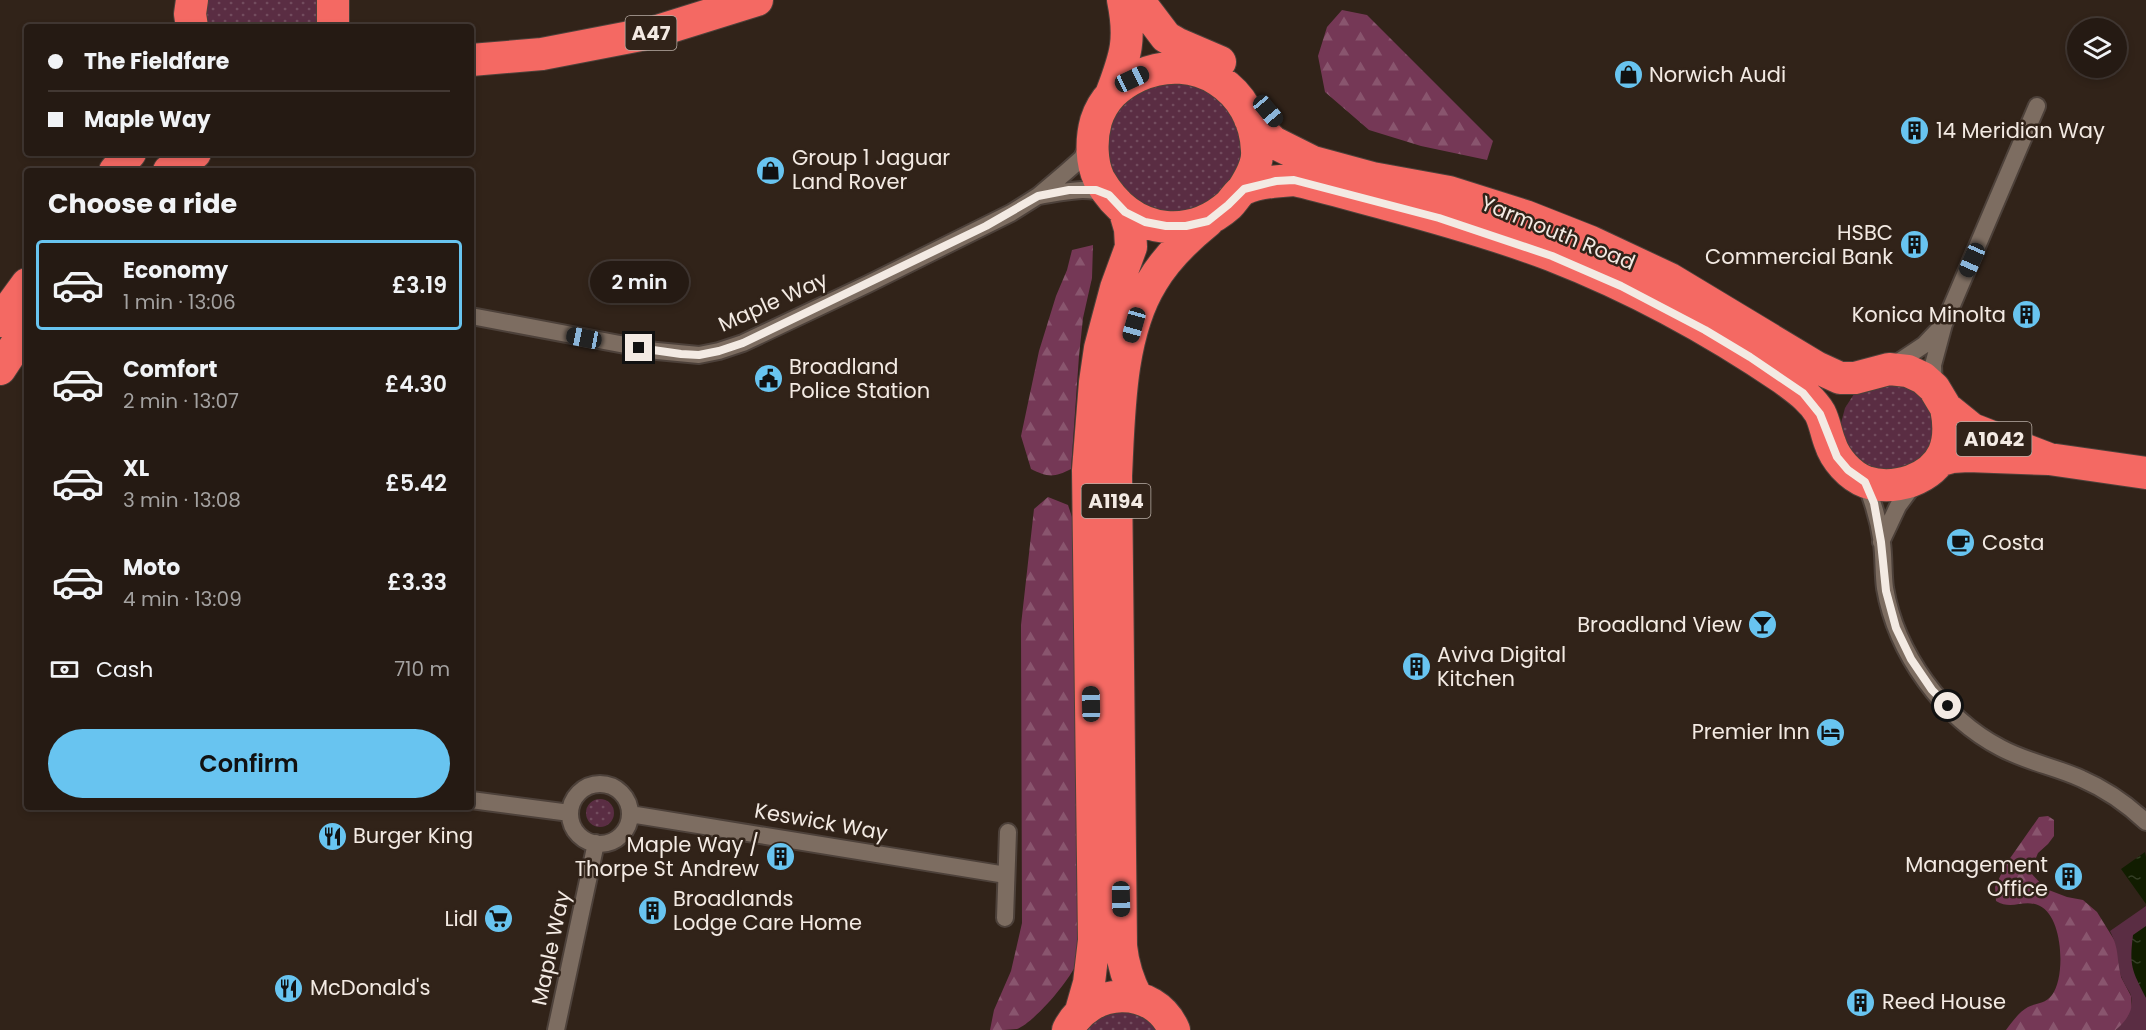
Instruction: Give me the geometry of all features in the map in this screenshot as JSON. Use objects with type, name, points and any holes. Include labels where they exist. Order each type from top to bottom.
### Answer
[{"type":"highway","points":[[192,0],[192,24]]},
{"type":"highway","points":[[333,0],[333,24]]},
{"type":"highway","name":"A47","points":[[474,38],[539,35],[615,26],[723,0]]},
{"type":"highway","name":"A47","points":[[474,60],[542,54],[651,33],[757,0]]},
{"type":"highway","points":[[1117,203],[1098,176],[1093,157],[1093,137],[1100,111],[1112,92],[1125,60],[1126,17],[1123,0]]},
{"type":"highway","points":[[1138,0],[1166,37],[1194,51],[1216,58],[1240,75],[1258,94],[1283,128],[1299,140],[1349,161],[1400,173],[1449,192]]},
{"type":"highway","name":"Yarmouth Road","points":[[1138,0],[1153,41],[1172,62],[1180,67]]},
{"type":"highway","name":"Yarmouth Road","points":[[1112,92],[1148,72],[1180,67],[1198,70],[1225,85],[1242,105],[1250,119],[1273,142],[1313,162],[1372,178],[1449,192],[1525,216],[1591,242],[1670,279],[1816,367],[1840,378],[1855,378],[1889,369],[1908,370],[1923,378],[1972,429],[2049,459]]},
{"type":"highway","name":"Yarmouth Road","points":[[1117,203],[1145,222],[1166,226],[1186,226],[1208,221],[1244,189],[1253,172],[1258,153],[1250,119]]},
{"type":"highway","points":[[118,168],[128,156]]},
{"type":"highway","points":[[148,168],[158,156]]},
{"type":"highway","points":[[174,168],[191,156]]},
{"type":"highway","name":"Yarmouth Road","points":[[1244,189],[1276,181],[1294,180],[1439,218],[1552,256],[1651,301],[1750,357],[1803,393],[1820,414],[1837,457],[1848,470],[1865,482],[1898,485],[1952,457],[1968,456],[2049,459],[2146,472]]},
{"type":"highway","name":"A1194","points":[[1074,1021],[1089,983],[1094,940],[1088,495],[1090,437],[1100,348],[1116,288],[1131,247],[1130,228],[1117,203]]},
{"type":"highway","name":"A1194","points":[[1137,998],[1129,983],[1121,946],[1116,476],[1119,419],[1130,338],[1144,298],[1167,260],[1208,221]]},
{"type":"highway","points":[[0,321],[24,288]]},
{"type":"highway","points":[[2,367],[24,333]]},
{"type":"highway","points":[[2,367],[24,340]]},
{"type":"highway","points":[[1827,430],[1834,402],[1855,378]]},
{"type":"highway","points":[[1930,469],[1948,435],[1949,422],[1940,398]]},
{"type":"highway","points":[[1074,1021],[1093,1002],[1119,996],[1137,998],[1158,1009],[1174,1030]]},
{"type":"street","points":[[1940,398],[1933,365],[1944,324],[2037,106]]},
{"type":"street","name":"Maple Way","points":[[474,317],[665,352],[699,355],[719,351],[743,343],[986,226],[1038,196],[1082,158],[1093,137]]},
{"type":"street","name":"Maple Way","points":[[1038,196],[1083,189],[1096,190],[1117,203]]},
{"type":"street","points":[[1889,369],[1924,345],[1944,324]]},
{"type":"street","points":[[1881,542],[1898,506],[1930,469]]},
{"type":"street","points":[[1865,482],[1874,503],[1886,591],[1896,628],[1911,659],[1932,690],[1964,723],[2000,748],[2034,763],[2082,779],[2121,802],[2146,822]]},
{"type":"street","points":[[595,784],[605,784],[615,788],[623,795],[630,814],[628,823],[618,838],[609,842],[596,843],[582,838],[575,831],[570,813],[577,794],[595,784]]},
{"type":"street","points":[[474,800],[570,813]]},
{"type":"street","name":"Keswick Way","points":[[630,814],[1006,875]]},
{"type":"street","points":[[1005,918],[1008,832]]},
{"type":"street","name":"Maple Way","points":[[556,1030],[596,843]]},
{"type":"shaded area","points":[[203,0],[317,0],[318,24],[203,24]]},
{"type":"shaded area","points":[[1174,78],[1200,84],[1222,98],[1236,120],[1242,146],[1236,172],[1222,194],[1200,208],[1174,214],[1148,208],[1126,194],[1112,172],[1106,146],[1112,120],[1126,98],[1148,84]]},
{"type":"shaded area","points":[[1896,380],[1923,394],[1936,422],[1929,452],[1919,464],[1890,475],[1860,465],[1842,439],[1841,423],[1845,408],[1854,394],[1866,385]]},
{"type":"shaded area","points":[[600,799],[610,803],[614,813],[610,823],[600,827],[590,823],[586,813],[590,803]]},
{"type":"shaded area","points":[[2146,906],[2146,1030],[2116,1030],[2127,1018],[2132,998],[2121,976],[2117,949],[2110,931]]},
{"type":"shaded area","points":[[1133,1011],[1147,1018],[1158,1030],[1083,1030],[1103,1012]]},
{"type":"green space","points":[[1342,10],[1367,15],[1493,141],[1487,160],[1421,146],[1369,130],[1325,92],[1318,56],[1327,27]]},
{"type":"green space","points":[[1093,245],[1092,278],[1083,318],[1079,356],[1071,469],[1060,474],[1046,475],[1031,469],[1021,436],[1039,351],[1072,250]]},
{"type":"green space","points":[[1048,497],[1068,505],[1072,517],[1080,950],[1078,960],[1068,977],[1052,999],[1033,1018],[1017,1029],[990,1030],[994,1010],[1011,971],[1022,923],[1021,625],[1034,509]]},
{"type":"green space","points":[[2048,816],[2054,820],[2054,836],[2038,853],[2030,872],[2046,889],[2083,900],[2097,912],[2118,946],[2121,977],[2131,996],[2132,1010],[2125,1022],[2116,1030],[2006,1030],[2025,1009],[2044,1002],[2052,995],[2059,975],[2058,934],[2048,912],[2034,904],[2002,904],[1996,901],[1995,887],[2006,864],[2039,817]]},
{"type":"water","points":[[2145,852],[2146,857],[2146,904],[2121,869]]},
{"type":"water","points":[[2146,926],[2146,998],[2135,974],[2131,954],[2133,935]]},
{"type":"place","name":"Norwich Audi","points":[[1628,75]]},
{"type":"place","name":"14 Meridian Way","points":[[1915,131]]},
{"type":"place","name":"Group 1 Jaguar Land Rover","points":[[771,170]]},
{"type":"place","name":"HSBC Commercial Bank","points":[[1914,245]]},
{"type":"place","name":"Konica Minolta","points":[[2027,315]]},
{"type":"place","name":"Broadland Police Station","points":[[768,379]]},
{"type":"place","name":"Costa","points":[[1961,543]]},
{"type":"place","name":"Broadland View","points":[[1763,625]]},
{"type":"place","name":"Aviva Digital Kitchen","points":[[1416,667]]},
{"type":"place","name":"Premier Inn","points":[[1831,732]]},
{"type":"place","name":"Burger King","points":[[332,836]]},
{"type":"place","name":"Maple Way / Thorpe St Andrew","points":[[780,857]]},
{"type":"place","name":"Management Office","points":[[2069,877]]},
{"type":"place","name":"Broadlands Lodge Care Home","points":[[652,911]]},
{"type":"place","name":"Lidl","points":[[499,919]]},
{"type":"place","name":"McDonald's","points":[[289,988]]},
{"type":"place","name":"Reed House","points":[[1861,1002]]},
{"type":"route","points":[[639,348],[699,355],[743,343],[986,226],[1038,196],[1069,190],[1096,190],[1109,195],[1125,212],[1145,222],[1166,226],[1186,226],[1208,221],[1244,189],[1276,181],[1294,180],[1439,218],[1520,244],[1606,279],[1705,330],[1803,393],[1820,414],[1837,457],[1848,470],[1865,482],[1874,503],[1886,591],[1896,628],[1911,659],[1932,690],[1948,706]]}]
